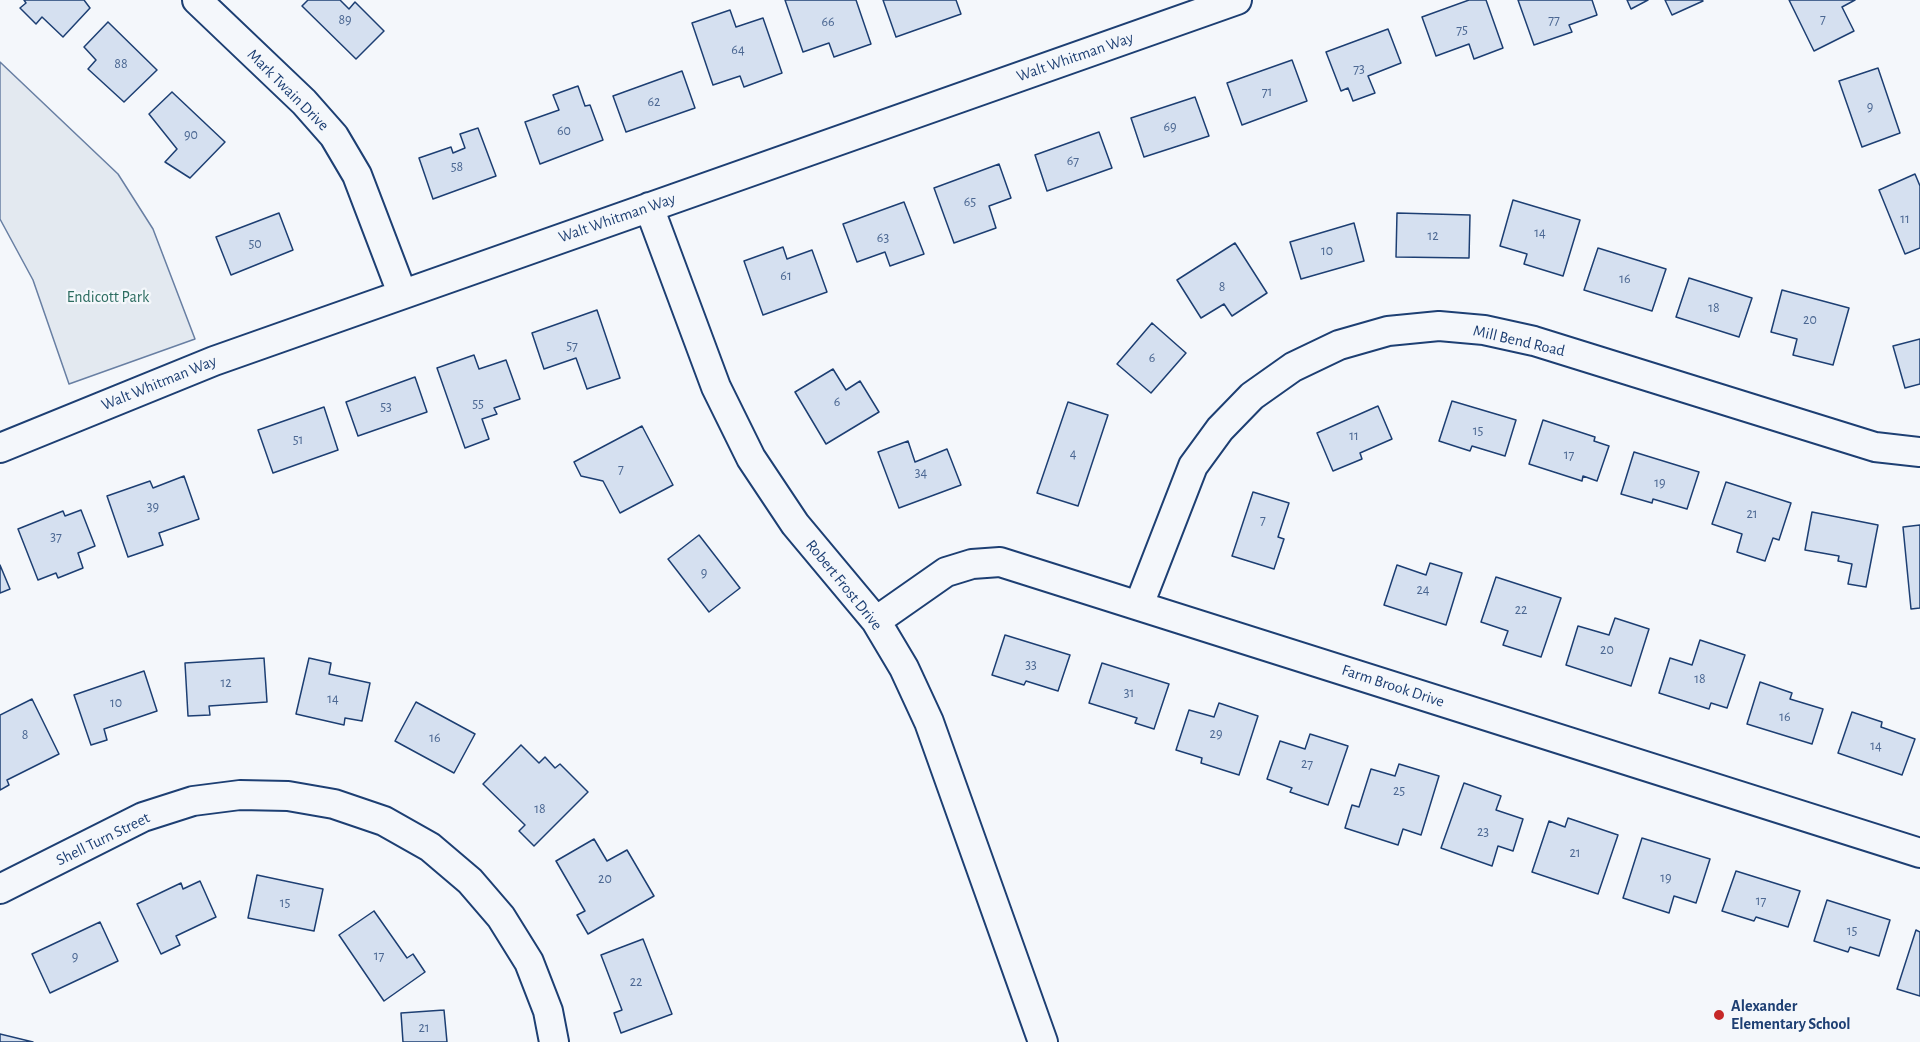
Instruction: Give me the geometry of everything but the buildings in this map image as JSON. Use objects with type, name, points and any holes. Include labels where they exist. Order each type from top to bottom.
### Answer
[{"type":"street","name":"Mark Twain Drive","points":[[197,0],[304,102],[334,136],[357,175],[402,293]]},
{"type":"street","name":"Walt Whitman Way","points":[[0,448],[214,361],[1238,0]]},
{"type":"street","name":"Robert Frost Drive","points":[[649,207],[716,387],[751,458],[795,524],[876,621],[904,668],[929,722],[1043,1042]]},
{"type":"street","name":"Mill Bend Road","points":[[1139,605],[1193,466],[1220,429],[1252,396],[1293,367],[1339,345],[1388,332],[1439,326],[1484,330],[1534,341],[1875,447],[1920,452]]},
{"type":"street","name":"Farm Brook Drive","points":[[876,621],[946,572],[981,563],[1000,562],[1920,853]]},
{"type":"street","name":"Shell Turn Street","points":[[0,890],[143,817],[193,801],[240,795],[276,795],[334,804],[393,826],[430,847],[470,881],[501,917],[529,962],[548,1011],[554,1042]]},
{"type":"green space","name":"Endicott Park","points":[[0,62],[118,174],[153,229],[195,339],[69,384],[33,280],[0,219]]},
{"type":"place","name":"Alexander Elementary School","points":[[1719,1015]]}]
